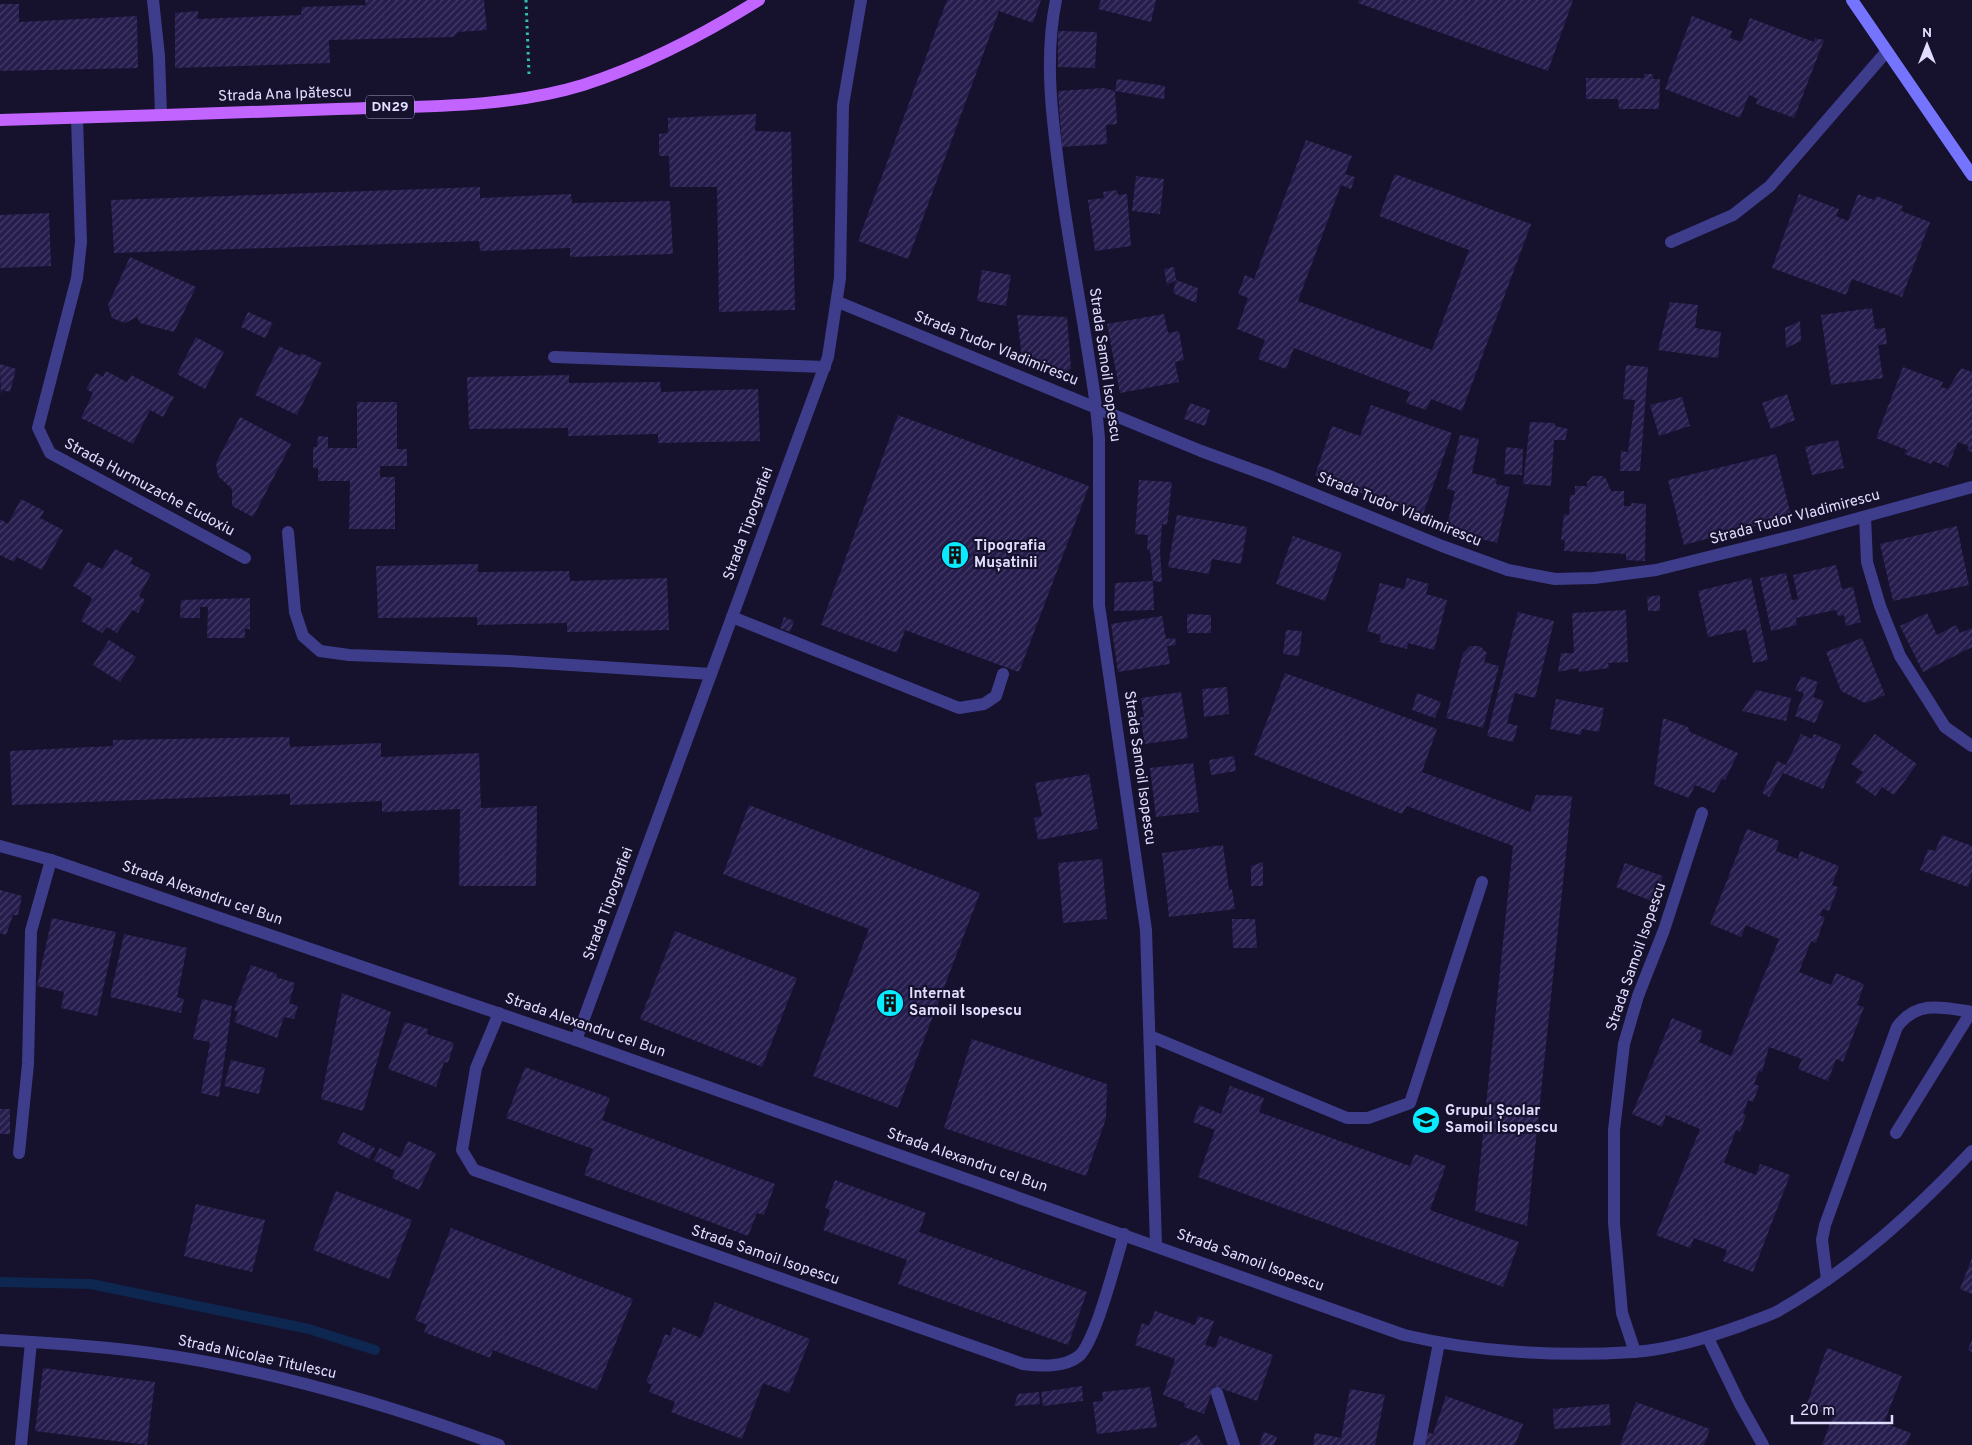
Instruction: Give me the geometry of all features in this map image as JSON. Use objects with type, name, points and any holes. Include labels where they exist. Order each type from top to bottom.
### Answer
[{"type":"main road","name":"Strada Ana Ipătescu","points":[[0,120],[450,105],[530,98],[582,85],[644,63],[704,34],[759,0]]},
{"type":"main road","points":[[1852,0],[1972,175]]},
{"type":"street","points":[[152,0],[159,56],[161,115]]},
{"type":"street","name":"Strada Tipografiei","points":[[576,1040],[825,367],[838,302],[843,105],[861,0]]},
{"type":"street","name":"Strada Samoil Isopescu","points":[[1056,0],[1052,19],[1050,58],[1051,116],[1096,407],[1099,438],[1099,605],[1146,930],[1156,1245],[1404,1335],[1438,1343],[1473,1348],[1559,1352],[1635,1352],[1708,1338],[1776,1312],[1827,1280],[1884,1236],[1928,1197],[1972,1151]]},
{"type":"street","points":[[1671,242],[1733,215],[1770,186],[1887,52]]},
{"type":"street","name":"Strada Hurmuzache Eudoxiu","points":[[77,118],[81,242],[77,278],[38,428],[50,453],[245,558]]},
{"type":"street","name":"Strada Tudor Vladimirescu","points":[[838,302],[1442,546],[1508,570],[1555,579],[1594,578],[1656,570],[1865,517],[1972,487]]},
{"type":"street","points":[[554,357],[825,367]]},
{"type":"street","points":[[1865,517],[1867,562],[1880,606],[1900,656],[1945,727],[1972,746]]},
{"type":"street","points":[[288,532],[295,612],[303,636],[320,651],[349,655],[509,661],[711,674]]},
{"type":"street","points":[[732,617],[959,708],[984,704],[996,696],[1003,674]]},
{"type":"street","name":"Strada Samoil Isopescu","points":[[1635,1352],[1622,1313],[1614,1222],[1614,1130],[1624,1044],[1638,996],[1664,930],[1702,813]]},
{"type":"street","name":"Strada Alexandru cel Bun","points":[[0,846],[51,860],[499,1013],[1156,1245]]},
{"type":"street","points":[[19,1153],[28,1064],[31,931],[51,860]]},
{"type":"street","points":[[1150,1036],[1347,1118],[1368,1118],[1410,1103],[1482,882]]},
{"type":"street","points":[[1827,1280],[1822,1240],[1825,1225],[1897,1027],[1906,1015],[1922,1008],[1943,1007],[1972,1012],[1896,1133]]},
{"type":"street","name":"Strada Samoil Isopescu","points":[[499,1013],[476,1068],[462,1150],[474,1170],[1014,1361],[1047,1367],[1079,1356],[1092,1335],[1124,1234]]},
{"type":"street","points":[[1708,1338],[1740,1404],[1763,1445]]},
{"type":"street","name":"Strada Nicolae Titulescu","points":[[0,1340],[93,1346],[153,1353],[289,1379],[384,1406],[499,1445]]},
{"type":"street","points":[[21,1445],[32,1342]]},
{"type":"street","points":[[1419,1445],[1438,1343]]},
{"type":"street","points":[[1217,1393],[1234,1445]]},
{"type":"path","points":[[526,0],[530,98]]},
{"type":"building","points":[[365,0],[484,0],[487,30],[458,32],[454,37],[329,40],[330,63],[175,68],[175,13],[198,11],[197,19],[301,15],[302,7],[366,5]]},
{"type":"building","points":[[947,0],[1041,0],[1033,23],[999,11],[908,259],[858,241]]},
{"type":"building","points":[[1101,0],[1156,0],[1151,22],[1098,9]]},
{"type":"building","points":[[1359,0],[1573,0],[1548,71],[1358,3]]},
{"type":"building","points":[[0,4],[19,4],[19,22],[137,16],[138,68],[0,71]]},
{"type":"building","points":[[1692,16],[1732,31],[1730,38],[1741,42],[1750,18],[1814,42],[1815,38],[1824,40],[1794,118],[1756,104],[1758,99],[1749,95],[1740,118],[1665,89]]},
{"type":"building","points":[[1058,31],[1097,32],[1095,68],[1058,67]]},
{"type":"building","points":[[1644,74],[1653,74],[1653,79],[1660,79],[1659,109],[1619,109],[1618,99],[1586,99],[1586,78],[1644,78]]},
{"type":"building","points":[[1117,79],[1165,86],[1164,99],[1115,91]]},
{"type":"building","points":[[1103,88],[1115,91],[1117,124],[1106,125],[1107,144],[1062,147],[1058,91]]},
{"type":"building","points":[[756,114],[755,131],[791,132],[795,310],[719,312],[717,187],[670,187],[669,156],[659,156],[659,134],[668,133],[668,118]]},
{"type":"building","points":[[1306,140],[1352,156],[1345,174],[1355,177],[1351,189],[1341,185],[1298,301],[1432,350],[1469,250],[1379,216],[1395,174],[1531,224],[1462,411],[1431,399],[1426,410],[1406,403],[1410,392],[1294,348],[1286,369],[1258,359],[1265,340],[1237,329],[1248,298],[1238,294],[1245,275],[1254,279]]},
{"type":"building","points":[[1136,176],[1164,179],[1160,214],[1132,211]]},
{"type":"building","points":[[480,187],[480,198],[571,194],[572,203],[670,201],[673,254],[570,257],[570,248],[480,251],[479,241],[114,253],[111,200]]},
{"type":"building","points":[[1117,190],[1118,195],[1127,194],[1131,246],[1095,251],[1088,200],[1104,198],[1103,192]]},
{"type":"building","points":[[1799,194],[1839,209],[1836,216],[1848,221],[1858,194],[1874,200],[1876,196],[1903,206],[1901,211],[1930,222],[1902,297],[1852,279],[1846,295],[1772,268]]},
{"type":"building","points":[[49,213],[51,266],[0,268],[0,215]]},
{"type":"building","points":[[130,257],[196,287],[174,332],[140,323],[137,317],[125,323],[112,318],[108,305]]},
{"type":"building","points":[[1174,267],[1176,280],[1167,285],[1164,269]]},
{"type":"building","points":[[982,270],[1011,275],[1006,306],[977,301]]},
{"type":"building","points":[[1176,280],[1198,288],[1196,303],[1173,293]]},
{"type":"building","points":[[1670,302],[1698,305],[1695,328],[1721,332],[1718,358],[1658,350]]},
{"type":"building","points":[[1872,308],[1875,329],[1885,328],[1887,344],[1878,345],[1883,378],[1831,385],[1821,315]]},
{"type":"building","points":[[248,312],[273,323],[265,338],[241,327]]},
{"type":"building","points":[[1164,314],[1168,333],[1179,331],[1184,360],[1175,362],[1179,382],[1120,393],[1107,324]]},
{"type":"building","points":[[1017,315],[1067,317],[1071,368],[1065,373],[1022,358]]},
{"type":"building","points":[[1800,321],[1801,341],[1786,348],[1785,328]]},
{"type":"building","points":[[196,337],[224,352],[205,389],[177,374]]},
{"type":"building","points":[[279,346],[300,356],[301,353],[322,363],[297,415],[255,395]]},
{"type":"building","points":[[0,364],[16,369],[10,392],[2,390],[1,396]]},
{"type":"building","points":[[1626,365],[1648,367],[1640,471],[1620,471],[1621,451],[1628,452],[1635,400],[1623,399]]},
{"type":"building","points":[[1903,367],[1943,382],[1941,387],[1948,389],[1961,368],[1972,372],[1972,452],[1967,450],[1969,446],[1958,442],[1948,467],[1933,461],[1931,464],[1904,454],[1907,450],[1876,438]]},
{"type":"building","points":[[106,371],[127,382],[131,375],[174,397],[163,417],[150,410],[133,444],[81,418],[93,393],[86,389],[96,373],[103,377]]},
{"type":"building","points":[[569,375],[569,383],[660,382],[661,392],[758,389],[760,441],[658,443],[658,434],[568,436],[568,428],[469,429],[467,377]]},
{"type":"building","points":[[1787,394],[1795,420],[1771,429],[1762,403]]},
{"type":"building","points":[[1682,397],[1690,426],[1659,436],[1650,405]]},
{"type":"building","points":[[357,402],[397,402],[397,449],[407,449],[407,466],[380,466],[380,477],[395,477],[395,529],[349,529],[350,481],[318,481],[318,468],[313,468],[313,447],[317,447],[318,436],[328,437],[328,448],[357,448]]},
{"type":"building","points":[[1190,403],[1210,410],[1205,426],[1184,419]]},
{"type":"building","points":[[1371,405],[1452,433],[1422,517],[1315,475],[1332,426],[1360,436]]},
{"type":"building","name":"Tipografia Mușatinii","points":[[898,415],[1089,486],[1019,672],[905,630],[897,653],[821,625]]},
{"type":"building","points":[[240,417],[291,444],[253,517],[232,506],[232,489],[218,476],[216,463]]},
{"type":"building","points":[[1530,422],[1555,423],[1555,426],[1568,429],[1565,440],[1554,440],[1551,486],[1523,484]]},
{"type":"building","points":[[1460,435],[1479,439],[1472,473],[1497,479],[1496,484],[1510,487],[1497,543],[1446,530],[1455,491],[1447,489]]},
{"type":"building","points":[[1838,440],[1844,468],[1812,475],[1805,447]]},
{"type":"building","points":[[1506,447],[1523,449],[1522,475],[1504,474]]},
{"type":"building","points":[[1776,454],[1791,516],[1684,545],[1668,480]]},
{"type":"building","points":[[1593,476],[1602,476],[1606,479],[1611,491],[1624,491],[1624,506],[1631,506],[1631,503],[1646,504],[1645,561],[1626,560],[1626,554],[1564,551],[1565,540],[1561,540],[1564,514],[1569,515],[1570,495],[1575,495],[1575,486],[1587,486],[1587,482]]},
{"type":"building","points":[[1139,480],[1172,482],[1167,525],[1162,524],[1160,551],[1162,582],[1153,581],[1150,550],[1147,550],[1148,535],[1135,534]]},
{"type":"building","points":[[21,499],[44,511],[40,518],[63,530],[42,570],[17,557],[14,562],[0,555],[0,519],[8,524]]},
{"type":"building","points":[[1177,515],[1247,527],[1241,564],[1212,559],[1209,574],[1168,567]]},
{"type":"building","points":[[1957,526],[1969,585],[1893,601],[1880,544]]},
{"type":"building","points":[[1293,536],[1342,553],[1325,601],[1276,584]]},
{"type":"building","points":[[115,549],[133,558],[130,563],[151,574],[139,596],[145,600],[138,613],[132,610],[117,633],[107,627],[102,633],[81,621],[92,598],[73,586],[88,562],[102,569]]},
{"type":"building","points":[[478,564],[478,572],[569,571],[570,581],[667,578],[669,630],[567,632],[567,623],[477,625],[477,617],[378,618],[376,566]]},
{"type":"building","points":[[1836,565],[1842,589],[1853,587],[1861,622],[1846,626],[1844,615],[1838,616],[1836,610],[1796,618],[1797,625],[1771,631],[1760,578],[1786,573],[1792,600],[1798,599],[1793,575]]},
{"type":"building","points":[[1407,578],[1429,584],[1426,594],[1447,600],[1434,650],[1408,643],[1407,649],[1379,642],[1381,635],[1367,631],[1380,583],[1404,589]]},
{"type":"building","points":[[1751,578],[1768,660],[1753,663],[1746,629],[1708,637],[1698,591]]},
{"type":"building","points":[[1153,581],[1154,610],[1114,611],[1115,583]]},
{"type":"building","points":[[1660,595],[1660,611],[1648,611],[1647,597]]},
{"type":"building","points":[[250,598],[250,629],[245,629],[245,638],[207,638],[208,607],[200,607],[200,618],[180,618],[181,600]]},
{"type":"building","points":[[1626,610],[1628,662],[1608,663],[1609,668],[1579,672],[1578,668],[1558,672],[1561,653],[1574,653],[1572,613]]},
{"type":"building","points":[[1518,612],[1554,621],[1535,698],[1515,693],[1507,723],[1518,726],[1513,742],[1487,736]]},
{"type":"building","points":[[1927,613],[1937,635],[1956,625],[1960,633],[1972,628],[1972,647],[1923,672],[1900,626]]},
{"type":"building","points":[[1187,614],[1211,615],[1211,633],[1187,633]]},
{"type":"building","points":[[1162,616],[1166,639],[1175,638],[1176,645],[1167,646],[1170,664],[1118,672],[1111,624]]},
{"type":"building","points":[[784,617],[794,621],[790,632],[780,628]]},
{"type":"building","points":[[1286,630],[1302,631],[1299,656],[1283,654]]},
{"type":"building","points":[[1862,638],[1885,695],[1865,703],[1841,691],[1826,652]]},
{"type":"building","points":[[109,640],[136,657],[120,682],[93,665]]},
{"type":"building","points":[[1470,646],[1480,646],[1487,653],[1484,662],[1499,666],[1483,728],[1446,718],[1463,653]]},
{"type":"building","points":[[1285,673],[1437,729],[1422,772],[1530,812],[1536,795],[1572,796],[1527,1226],[1475,1211],[1513,846],[1407,806],[1402,814],[1254,755]]},
{"type":"building","points":[[1801,676],[1818,682],[1813,697],[1824,701],[1815,723],[1795,716],[1804,693],[1795,690]]},
{"type":"building","points":[[1227,687],[1229,714],[1204,717],[1202,689]]},
{"type":"building","points":[[1756,690],[1791,698],[1786,721],[1742,711]]},
{"type":"building","points":[[1181,692],[1188,738],[1145,744],[1140,717],[1144,717],[1141,698]]},
{"type":"building","points":[[1417,693],[1441,702],[1435,718],[1412,710]]},
{"type":"building","points":[[1556,699],[1604,708],[1599,732],[1582,729],[1581,735],[1550,729]]},
{"type":"building","points":[[1663,718],[1688,727],[1690,732],[1738,753],[1725,780],[1722,779],[1714,793],[1695,785],[1689,798],[1654,785]]},
{"type":"building","points":[[1801,734],[1812,739],[1814,734],[1841,745],[1823,789],[1783,773],[1769,797],[1762,793],[1777,761],[1786,765]]},
{"type":"building","points":[[1875,734],[1917,764],[1894,795],[1882,787],[1875,796],[1855,782],[1863,772],[1851,764]]},
{"type":"building","points":[[289,737],[290,747],[381,743],[381,757],[479,753],[481,808],[537,806],[536,886],[459,886],[460,809],[382,812],[382,801],[290,805],[290,794],[12,805],[10,751],[113,746],[113,740]]},
{"type":"building","points":[[1234,756],[1236,771],[1211,775],[1209,760]]},
{"type":"building","points":[[1193,763],[1199,812],[1156,817],[1150,768]]},
{"type":"building","points":[[1089,774],[1098,829],[1038,840],[1034,818],[1042,816],[1035,783]]},
{"type":"building","name":"Internat Samoil Isopescu","points":[[749,805],[980,893],[898,1108],[813,1076],[869,929],[723,874]]},
{"type":"building","points":[[1747,829],[1779,841],[1776,851],[1798,859],[1800,851],[1839,866],[1832,885],[1838,887],[1829,911],[1823,909],[1820,916],[1825,917],[1816,943],[1811,941],[1799,972],[1831,985],[1836,973],[1864,984],[1857,1005],[1864,1007],[1843,1062],[1836,1059],[1828,1081],[1798,1069],[1802,1059],[1769,1047],[1762,1072],[1759,1071],[1754,1084],[1759,1086],[1753,1102],[1748,1100],[1743,1114],[1746,1115],[1740,1132],[1736,1130],[1724,1163],[1756,1175],[1760,1164],[1790,1175],[1753,1272],[1723,1261],[1727,1250],[1694,1238],[1690,1248],[1656,1235],[1700,1129],[1666,1115],[1662,1127],[1632,1114],[1672,1018],[1703,1031],[1699,1042],[1731,1056],[1779,939],[1746,925],[1741,937],[1710,924]]},
{"type":"building","points":[[1942,835],[1972,846],[1972,875],[1968,887],[1920,870],[1928,849],[1935,851]]},
{"type":"building","points":[[1223,845],[1229,890],[1232,889],[1235,909],[1169,917],[1162,853]]},
{"type":"building","points":[[1102,859],[1107,919],[1063,923],[1058,863]]},
{"type":"building","points":[[1263,862],[1263,886],[1251,886],[1251,866]]},
{"type":"building","points":[[1625,863],[1663,876],[1654,902],[1616,887]]},
{"type":"building","points":[[0,890],[22,896],[18,915],[13,915],[6,935],[0,933]]},
{"type":"building","points":[[52,918],[116,932],[97,1016],[61,1008],[64,992],[37,986]]},
{"type":"building","points":[[1232,919],[1255,919],[1257,948],[1233,948]]},
{"type":"building","points":[[675,931],[797,978],[762,1067],[640,1019]]},
{"type":"building","points":[[124,934],[187,948],[177,997],[184,999],[181,1013],[110,997]]},
{"type":"building","points":[[251,965],[277,974],[276,977],[295,983],[289,1003],[298,1006],[294,1019],[284,1017],[277,1038],[234,1022],[238,1012],[234,1010]]},
{"type":"building","points":[[342,993],[391,1012],[363,1111],[321,1099]]},
{"type":"building","points":[[202,999],[232,1006],[219,1097],[201,1093],[210,1042],[193,1039]]},
{"type":"building","points":[[405,1022],[428,1029],[427,1034],[454,1043],[448,1063],[444,1062],[436,1087],[388,1069]]},
{"type":"building","points":[[972,1039],[1107,1084],[1106,1118],[1086,1176],[944,1128]]},
{"type":"building","points":[[231,1060],[265,1068],[259,1094],[224,1086]]},
{"type":"building","points":[[525,1067],[610,1098],[602,1120],[775,1184],[764,1215],[757,1213],[748,1236],[584,1175],[593,1149],[506,1118]]},
{"type":"building","points":[[1230,1086],[1264,1098],[1259,1112],[1410,1166],[1415,1154],[1446,1166],[1430,1210],[1519,1242],[1503,1287],[1198,1177],[1215,1130],[1193,1122],[1199,1105],[1221,1114]]},
{"type":"building","points":[[0,1109],[10,1109],[10,1134],[0,1134]]},
{"type":"building","points":[[343,1132],[375,1148],[369,1159],[337,1143]]},
{"type":"building","points":[[408,1141],[436,1153],[419,1190],[392,1178],[395,1171],[373,1160],[380,1148],[400,1158]]},
{"type":"building","points":[[835,1180],[926,1213],[919,1232],[1087,1292],[1068,1345],[898,1284],[907,1260],[823,1230],[830,1210],[825,1208]]},
{"type":"building","points":[[336,1191],[412,1220],[389,1279],[313,1250]]},
{"type":"building","points":[[196,1204],[265,1220],[252,1272],[184,1256]]},
{"type":"building","points":[[451,1228],[633,1299],[597,1390],[493,1350],[490,1358],[424,1332],[427,1325],[415,1320]]},
{"type":"building","points":[[1972,1258],[1972,1294],[1960,1289]]},
{"type":"building","points":[[715,1302],[810,1339],[789,1393],[763,1383],[742,1439],[671,1412],[675,1402],[649,1392],[652,1385],[646,1382],[665,1334],[670,1336],[673,1327],[701,1338]]},
{"type":"building","points":[[1155,1311],[1195,1325],[1198,1316],[1214,1321],[1205,1345],[1215,1348],[1220,1336],[1273,1355],[1257,1401],[1214,1386],[1204,1414],[1184,1407],[1185,1403],[1163,1395],[1175,1359],[1135,1345],[1142,1323],[1149,1326]]},
{"type":"building","points":[[1972,1339],[1972,1352],[1968,1350]]},
{"type":"building","points":[[1827,1348],[1902,1376],[1884,1423],[1911,1433],[1906,1445],[1822,1445],[1833,1416],[1806,1406]]},
{"type":"building","points":[[43,1368],[155,1382],[147,1445],[35,1431]]},
{"type":"building","points":[[1082,1386],[1083,1401],[1043,1406],[1041,1392]]},
{"type":"building","points":[[1150,1387],[1157,1427],[1097,1434],[1093,1402],[1103,1401],[1102,1392]]},
{"type":"building","points":[[1350,1389],[1385,1395],[1375,1445],[1313,1445],[1315,1433],[1341,1438]]},
{"type":"building","points":[[1039,1392],[1040,1404],[1014,1406],[1018,1394]]},
{"type":"building","points":[[1446,1396],[1523,1424],[1515,1445],[1422,1445],[1427,1432],[1433,1434]]},
{"type":"building","points":[[1636,1402],[1710,1429],[1704,1445],[1620,1445]]},
{"type":"building","points":[[1609,1404],[1611,1425],[1554,1429],[1553,1409]]},
{"type":"building","points":[[1264,1432],[1277,1437],[1274,1445],[1259,1445]]},
{"type":"building","points":[[1197,1435],[1203,1445],[1179,1445]]},
{"type":"waterway","points":[[0,1282],[91,1284],[309,1329],[375,1350]]},
{"type":"place","name":"Tipografia Mușatinii","points":[[955,555]]},
{"type":"place","name":"Internat Samoil Isopescu","points":[[890,1003]]},
{"type":"place","name":"Grupul Școlar Samoil Isopescu","points":[[1426,1120]]}]
